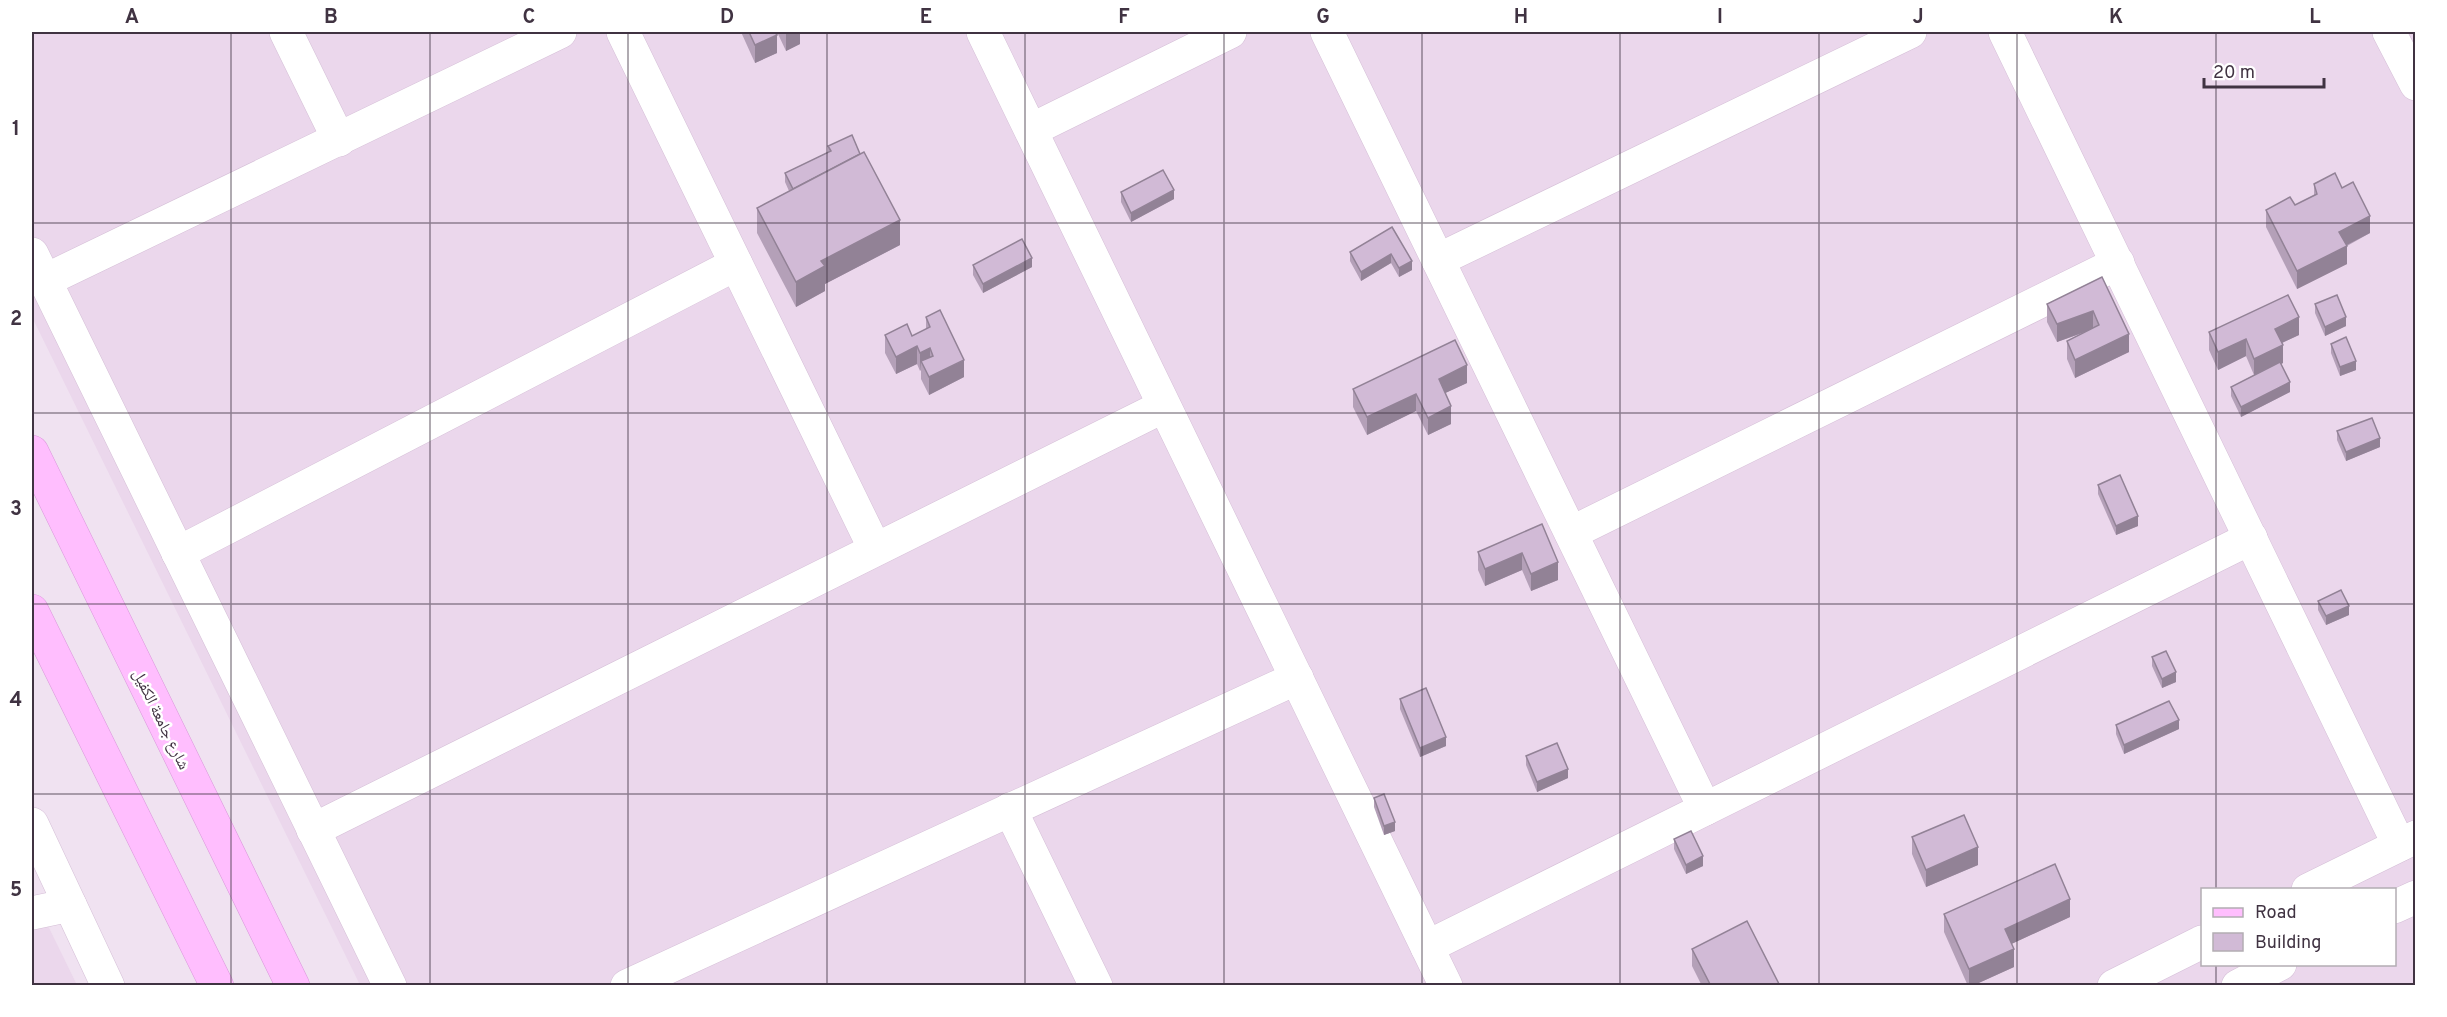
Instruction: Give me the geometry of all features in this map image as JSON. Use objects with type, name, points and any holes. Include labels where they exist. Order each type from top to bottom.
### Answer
[{"type":"main road","name":"شارع جامعة الكفيل","points":[[32,452],[292,986]]},
{"type":"main road","points":[[32,611],[217,986]]},
{"type":"street","points":[[285,32],[339,141]]},
{"type":"street","points":[[390,986],[38,267],[339,141],[560,32]]},
{"type":"street","points":[[623,32],[875,549]]},
{"type":"street","points":[[983,32],[1446,986]]},
{"type":"street","points":[[1031,129],[1230,32]]},
{"type":"street","points":[[1327,32],[1705,809]]},
{"type":"street","points":[[1438,260],[1910,32]]},
{"type":"street","points":[[2005,32],[2251,538],[2407,841],[2312,888]]},
{"type":"street","points":[[2390,32],[2415,84]]},
{"type":"street","points":[[1571,532],[2118,263]]},
{"type":"street","points":[[178,553],[736,264]]},
{"type":"street","points":[[314,830],[1164,406]]},
{"type":"street","points":[[1427,947],[2251,538]]},
{"type":"street","points":[[627,986],[1297,678]]},
{"type":"street","points":[[1010,810],[1096,986]]},
{"type":"street","points":[[32,824],[108,986]]},
{"type":"street","points":[[2396,906],[2415,897]]},
{"type":"street","points":[[32,913],[70,905]]},
{"type":"street","points":[[2114,986],[2201,942]]},
{"type":"street","points":[[2238,986],[2276,966]]},
{"type":"shaded area","points":[[32,32],[2415,32],[2415,985],[360,985],[32,317]]},
{"type":"shaded area","points":[[32,893],[77,985],[32,985]]},
{"type":"building","points":[[749,32],[775,32],[777,35],[755,45]]},
{"type":"building","points":[[852,135],[860,154],[793,189],[785,173],[831,151],[828,146]]},
{"type":"building","points":[[864,152],[900,220],[821,261],[825,266],[796,282],[757,208]]},
{"type":"building","points":[[1163,170],[1174,190],[1131,213],[1121,192]]},
{"type":"building","points":[[2335,173],[2342,188],[2353,182],[2370,216],[2339,232],[2347,246],[2297,271],[2266,210],[2290,197],[2295,205],[2317,194],[2314,184]]},
{"type":"building","points":[[1392,227],[1412,261],[1399,268],[1391,254],[1361,272],[1350,252]]},
{"type":"building","points":[[1022,239],[1032,258],[983,284],[973,265]]},
{"type":"building","points":[[2102,277],[2129,334],[2075,360],[2067,341],[2099,325],[2093,311],[2057,324],[2047,304]]},
{"type":"building","points":[[2288,295],[2299,317],[2275,329],[2283,345],[2254,359],[2246,339],[2218,352],[2209,332]]},
{"type":"building","points":[[2337,295],[2346,317],[2325,327],[2315,304]]},
{"type":"building","points":[[940,310],[964,360],[929,377],[921,361],[933,356],[930,348],[920,353],[917,346],[896,357],[885,335],[907,324],[912,336],[930,327],[926,317]]},
{"type":"building","points":[[2346,337],[2356,361],[2340,367],[2331,344]]},
{"type":"building","points":[[1455,340],[1467,365],[1439,379],[1451,406],[1428,418],[1416,394],[1367,417],[1353,389]]},
{"type":"building","points":[[2280,362],[2290,382],[2241,407],[2231,387]]},
{"type":"building","points":[[2372,418],[2380,438],[2346,452],[2337,431]]},
{"type":"building","points":[[2120,475],[2138,516],[2116,526],[2098,485]]},
{"type":"building","points":[[1542,524],[1558,562],[1531,574],[1522,553],[1485,569],[1478,552]]},
{"type":"building","points":[[2341,590],[2349,606],[2326,616],[2318,601]]},
{"type":"building","points":[[2166,651],[2176,672],[2162,679],[2152,657]]},
{"type":"building","points":[[1426,688],[1446,737],[1420,748],[1400,699]]},
{"type":"building","points":[[2169,701],[2179,720],[2124,745],[2116,725]]},
{"type":"building","points":[[1557,743],[1568,769],[1537,782],[1526,756]]},
{"type":"building","points":[[1384,794],[1395,822],[1384,826],[1374,798]]},
{"type":"building","points":[[1964,815],[1978,847],[1926,870],[1912,837]]},
{"type":"building","points":[[1691,831],[1703,856],[1686,865],[1674,839]]},
{"type":"building","points":[[2055,864],[2070,899],[2005,929],[2014,949],[1969,969],[1944,914]]},
{"type":"building","points":[[1747,921],[1780,986],[1711,986],[1692,949]]}]
